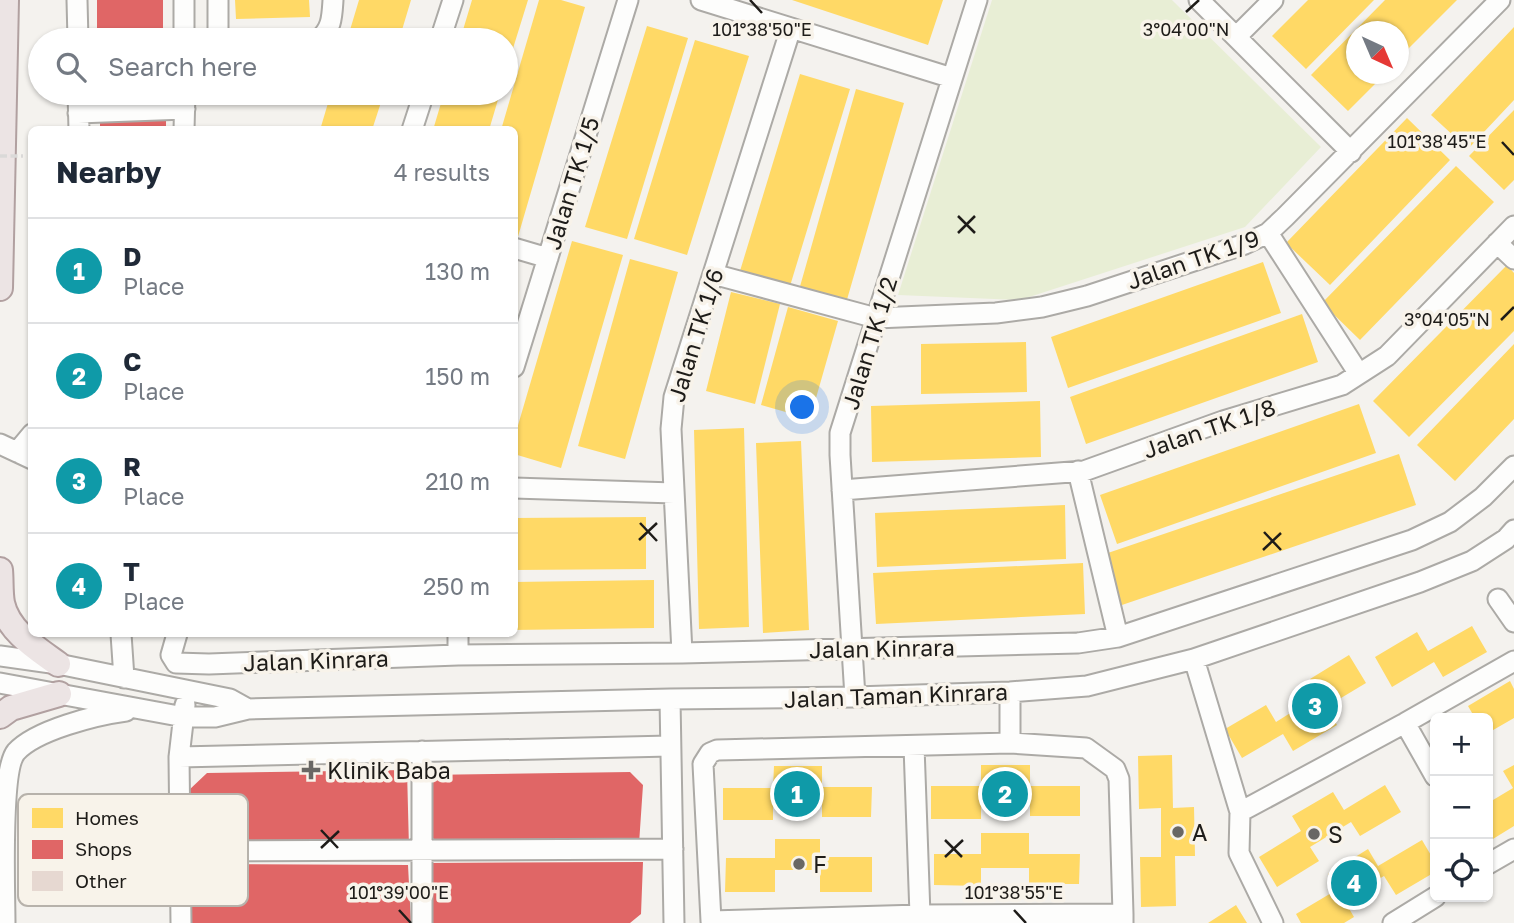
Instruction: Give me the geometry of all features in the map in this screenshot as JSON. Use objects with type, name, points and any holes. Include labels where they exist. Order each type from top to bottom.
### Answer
[{"type":"main road","points":[[0,288],[6,0]]},
{"type":"main road","points":[[0,569],[2,605],[13,626],[28,642],[58,664]]},
{"type":"main road","points":[[0,716],[11,708],[59,694]]},
{"type":"street","points":[[77,0],[78,28]]},
{"type":"street","points":[[184,0],[184,28]]},
{"type":"street","points":[[218,0],[218,28]]},
{"type":"street","points":[[328,28],[332,21],[333,0]]},
{"type":"street","points":[[444,28],[453,0]]},
{"type":"street","name":"Jalan TK 1/5","points":[[518,354],[628,0]]},
{"type":"street","points":[[701,0],[952,78]]},
{"type":"street","name":"Jalan TK 1/2","points":[[855,697],[840,455],[841,433],[976,0]]},
{"type":"street","points":[[1199,0],[1351,152]]},
{"type":"street","points":[[1236,37],[1273,0]]},
{"type":"street","name":"Jalan TK 1/9","points":[[713,274],[876,318],[996,313],[1042,307],[1087,296],[1245,244],[1269,233],[1500,0]]},
{"type":"street","name":"Jalan TK 1/6","points":[[682,653],[671,429],[674,397],[791,28]]},
{"type":"street","points":[[78,112],[146,105]]},
{"type":"street","points":[[184,126],[185,105]]},
{"type":"street","points":[[413,126],[420,105]]},
{"type":"street","name":"Jalan TK 1/8","points":[[842,490],[1084,471],[1223,421],[1342,385],[1387,356],[1514,226]]},
{"type":"street","points":[[1269,233],[1359,374]]},
{"type":"street","points":[[1497,243],[1514,259]]},
{"type":"street","points":[[518,249],[548,258]]},
{"type":"street","name":"Jalan Kinrara","points":[[176,637],[171,655],[176,663],[209,664],[458,655],[682,653],[1079,643],[1118,637],[1412,540],[1450,522],[1483,497],[1514,466]]},
{"type":"street","points":[[1078,471],[1118,637]]},
{"type":"street","points":[[518,488],[674,493]]},
{"type":"street","name":"Jalan Taman Kinrara","points":[[0,683],[184,717],[215,717],[248,709],[855,697],[1010,692],[1087,686],[1194,659],[1420,582],[1472,561],[1514,530]]},
{"type":"street","points":[[1498,599],[1514,622]]},
{"type":"street","points":[[121,637],[124,678]]},
{"type":"street","points":[[458,637],[458,655]]},
{"type":"street","name":"Jalan Taman Kinrara","points":[[0,656],[58,664],[230,699],[248,709]]},
{"type":"street","points":[[1194,659],[1240,812],[1239,853],[1273,923]]},
{"type":"street","points":[[1240,812],[1514,661]]},
{"type":"street","points":[[179,794],[179,757],[187,690]]},
{"type":"street","points":[[1010,692],[1010,743]]},
{"type":"street","points":[[670,699],[674,923]]},
{"type":"street","points":[[5,923],[4,796],[14,753],[34,738],[63,727],[101,715],[140,709]]},
{"type":"street","points":[[1405,723],[1430,767]]},
{"type":"street","points":[[1010,743],[1086,748],[1115,769],[1119,779],[1123,919],[920,915],[711,921],[703,764],[710,753],[717,750],[914,746],[1010,743]]},
{"type":"street","points":[[179,757],[670,746]]},
{"type":"street","points":[[914,746],[920,915]]},
{"type":"street","points":[[422,751],[422,923]]},
{"type":"street","points":[[248,851],[673,849]]},
{"type":"street","points":[[1493,861],[1514,849]]},
{"type":"street","points":[[1393,923],[1430,900]]},
{"type":"path","points":[[0,156],[23,156]]},
{"type":"green space","points":[[992,0],[1172,0],[1321,147],[1245,227],[1020,300],[898,295]]},
{"type":"building: Homes","points":[[235,0],[309,0],[310,17],[236,19]]},
{"type":"building: Homes","points":[[359,0],[411,0],[403,28],[351,28]]},
{"type":"building: Homes","points":[[472,0],[528,0],[518,32],[518,28],[464,28]]},
{"type":"building: Homes","points":[[539,0],[561,0],[585,7],[518,237],[518,126],[502,126],[508,105],[518,105],[518,72]]},
{"type":"building: Homes","points":[[792,0],[943,0],[928,45]]},
{"type":"building: Homes","points":[[1308,0],[1374,0],[1353,21],[1346,21],[1346,28],[1306,69],[1272,36]]},
{"type":"building: Homes","points":[[1385,0],[1457,0],[1409,48],[1409,21],[1364,21]]},
{"type":"building: Homes","points":[[647,26],[688,38],[627,239],[585,227]]},
{"type":"building: Homes","points":[[1514,27],[1514,100],[1468,149],[1431,115]]},
{"type":"building: Homes","points":[[695,40],[749,56],[687,255],[634,239]]},
{"type":"building: Homes","points":[[1346,40],[1346,84],[1375,84],[1348,111],[1311,75]]},
{"type":"building: Homes","points":[[800,74],[850,89],[790,286],[740,271]]},
{"type":"building: Homes","points":[[856,89],[904,103],[846,303],[799,290]]},
{"type":"building: Homes","points":[[327,105],[380,105],[373,126],[321,126]]},
{"type":"building: Homes","points":[[440,105],[496,105],[490,126],[434,126]]},
{"type":"building: Homes","points":[[1514,110],[1514,180],[1504,190],[1469,156]]},
{"type":"building: Homes","points":[[1407,118],[1450,160],[1330,285],[1286,243]]},
{"type":"building: Homes","points":[[1456,166],[1494,202],[1360,340],[1322,303]]},
{"type":"building: Homes","points":[[572,241],[623,255],[561,468],[518,455],[518,425]]},
{"type":"building: Homes","points":[[630,259],[678,272],[625,459],[578,446]]},
{"type":"building: Homes","points":[[1263,262],[1281,313],[1068,388],[1051,337]]},
{"type":"building: Homes","points":[[1507,265],[1514,273],[1514,331],[1409,437],[1373,401]]},
{"type":"building: Homes","points":[[731,292],[780,304],[755,404],[706,391]]},
{"type":"building: Homes","points":[[788,307],[838,321],[810,419],[761,405]]},
{"type":"building: Homes","points":[[1302,314],[1318,362],[1086,444],[1070,397]]},
{"type":"building: Homes","points":[[1026,342],[1027,392],[921,394],[921,344]]},
{"type":"building: Homes","points":[[1514,344],[1514,419],[1455,481],[1417,445]]},
{"type":"building: Homes","points":[[1040,401],[1041,457],[872,462],[871,406]]},
{"type":"building: Homes","points":[[1359,404],[1376,453],[1117,544],[1100,495]]},
{"type":"building: Homes","points":[[744,428],[749,627],[699,629],[694,430]]},
{"type":"building: Homes","points":[[801,441],[809,630],[763,633],[756,443]]},
{"type":"building: Homes","points":[[1399,454],[1416,505],[1119,606],[1102,555]]},
{"type":"building: Homes","points":[[1065,505],[1066,559],[877,567],[875,513]]},
{"type":"building: Homes","points":[[646,517],[646,569],[518,570],[518,518]]},
{"type":"building: Homes","points":[[1083,563],[1085,614],[876,624],[873,573]]},
{"type":"building: Homes","points":[[654,580],[654,628],[518,630],[518,582]]},
{"type":"building: Homes","points":[[1472,626],[1487,652],[1443,677],[1434,662],[1392,687],[1375,657],[1417,632],[1428,651]]},
{"type":"building: Homes","points":[[1349,655],[1366,683],[1326,707],[1337,725],[1293,751],[1283,734],[1242,758],[1225,729],[1266,705],[1276,722],[1319,695],[1310,679]]},
{"type":"building: Homes","points":[[1510,681],[1514,689],[1514,718],[1493,730],[1493,713],[1472,713],[1468,706]]},
{"type":"building: Homes","name":"A","points":[[1172,755],[1173,808],[1194,807],[1195,856],[1175,856],[1176,906],[1141,907],[1140,857],[1161,857],[1161,808],[1139,809],[1138,756]]},
{"type":"building: Homes","points":[[981,765],[1030,765],[1030,786],[1080,786],[1080,816],[1030,816],[1030,802],[981,802],[981,819],[931,819],[931,786],[981,786]]},
{"type":"building: Homes","points":[[1514,765],[1514,826],[1493,839],[1493,800],[1513,788],[1503,771]]},
{"type":"building: Homes","points":[[774,766],[822,766],[822,787],[872,787],[871,817],[822,817],[822,800],[773,800],[773,820],[723,820],[723,788],[773,788]]},
{"type":"building: Homes","name":"S","points":[[1385,785],[1401,812],[1360,836],[1351,822],[1310,847],[1319,861],[1277,887],[1259,857],[1301,831],[1292,816],[1333,792],[1344,810]]},
{"type":"building: Homes","points":[[981,833],[1029,833],[1029,854],[1080,854],[1079,884],[1029,884],[1029,868],[981,868],[981,886],[934,885],[934,854],[981,854]]},
{"type":"building: Homes","name":"F","points":[[775,839],[820,839],[820,857],[872,857],[872,892],[820,892],[820,870],[775,870],[775,892],[725,892],[726,858],[775,858]]},
{"type":"building: Homes","points":[[1422,840],[1430,854],[1430,875],[1396,895],[1384,876],[1344,900],[1354,917],[1344,923],[1301,923],[1296,914],[1338,889],[1328,874],[1368,849],[1378,866]]},
{"type":"building: Homes","points":[[1236,905],[1247,923],[1208,923]]},
{"type":"building: Shops","points":[[97,0],[163,0],[163,28],[97,28]]},
{"type":"building: Shops","points":[[98,105],[164,105],[164,106]]},
{"type":"building: Shops","points":[[100,117],[166,118],[166,126],[100,126]]},
{"type":"building: Shops","points":[[407,770],[409,848],[248,847],[248,794],[188,794],[188,791],[207,773]]},
{"type":"building: Shops","points":[[630,772],[643,785],[639,844],[427,847],[424,775]]},
{"type":"building: Shops","points":[[643,862],[641,914],[630,923],[428,923],[426,863]]},
{"type":"building: Shops","points":[[248,864],[408,865],[411,923],[192,923],[191,906],[248,906]]},
{"type":"place","name":"R","points":[[1315,706]]},
{"type":"place","name":"Klinik Baba","points":[[311,770]]},
{"type":"place","name":"D","points":[[797,794]]},
{"type":"place","name":"C","points":[[1005,794]]},
{"type":"place","name":"A","points":[[1178,832]]},
{"type":"place","name":"S","points":[[1314,834]]},
{"type":"place","name":"F","points":[[799,864]]},
{"type":"place","name":"T","points":[[1354,883]]}]
